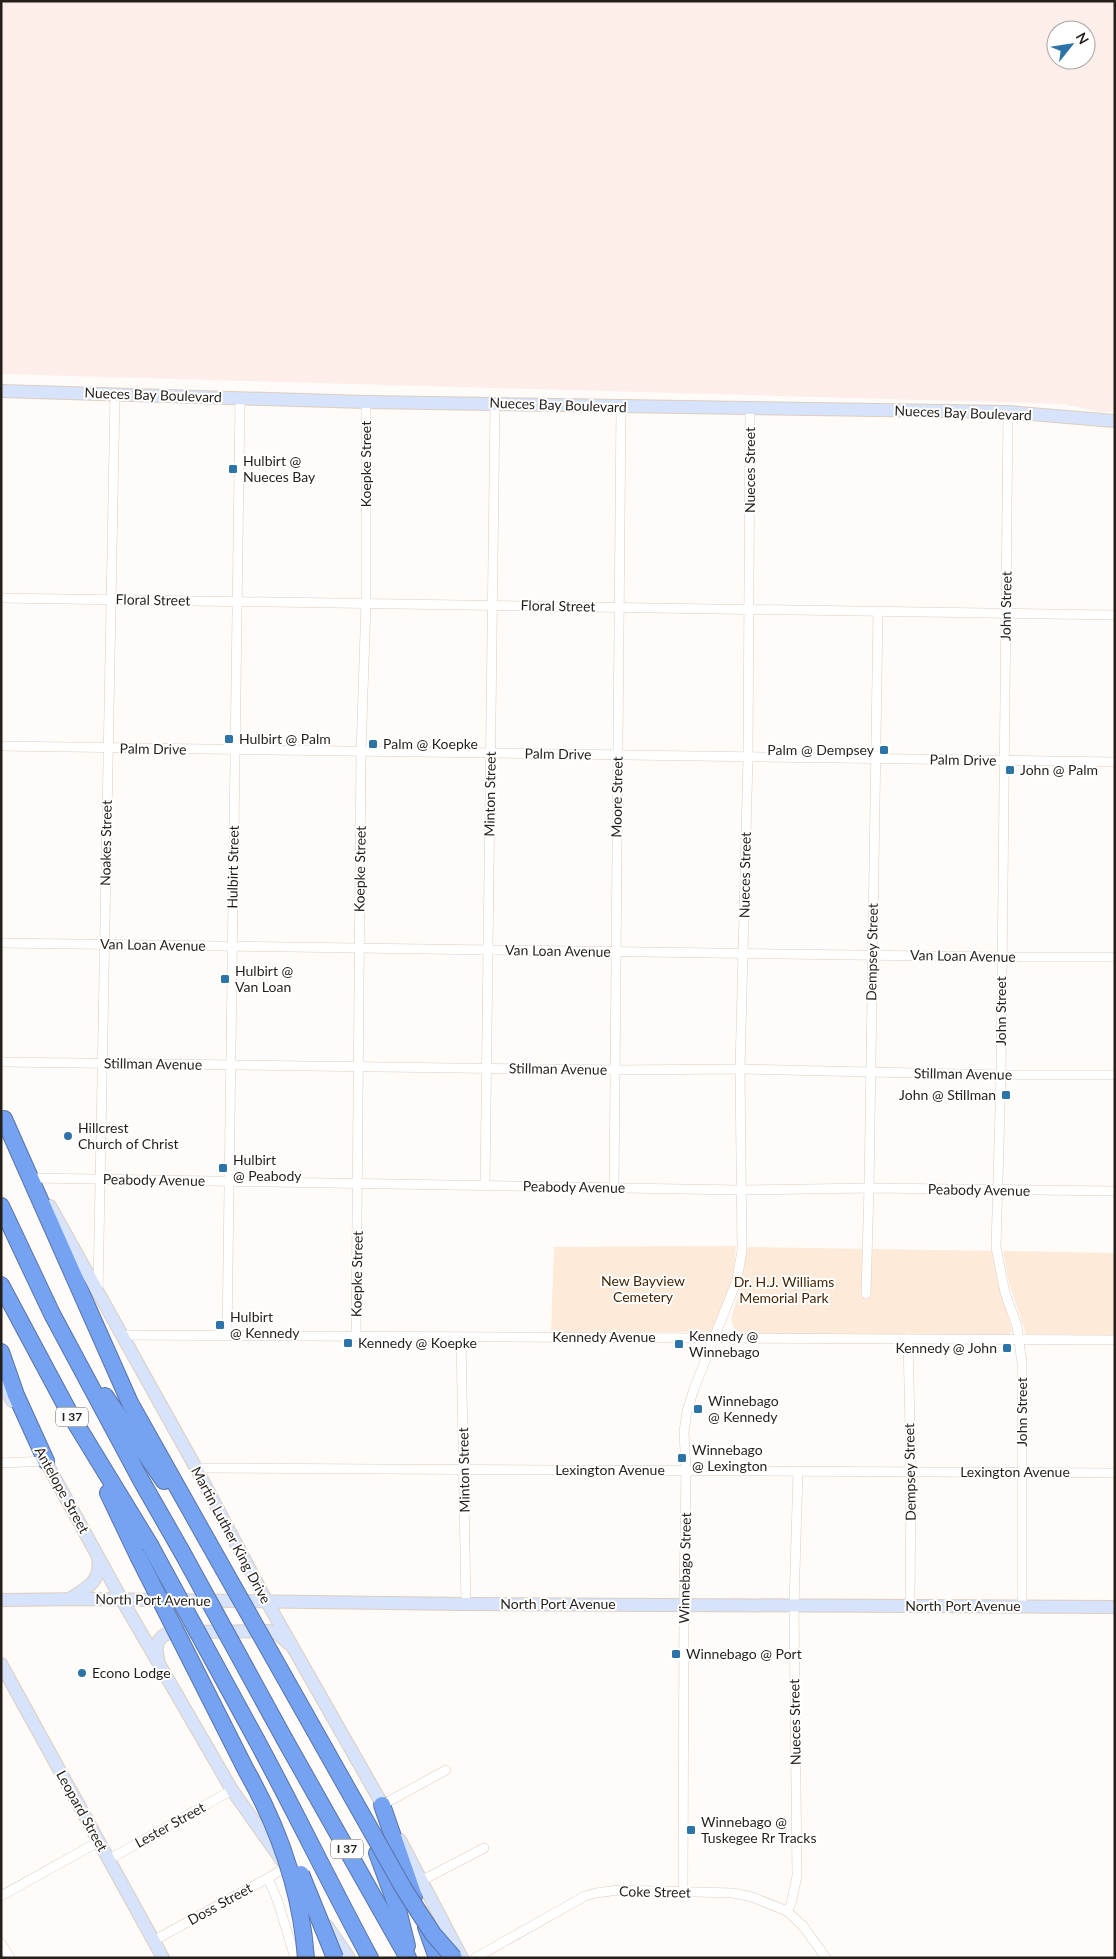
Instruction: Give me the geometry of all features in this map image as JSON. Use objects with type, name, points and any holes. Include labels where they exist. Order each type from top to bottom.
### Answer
[{"type":"highway","points":[[3,1115],[130,1403],[404,1889],[433,1934],[454,1958]]},
{"type":"highway","name":"I 37","points":[[1,1206],[52,1314],[112,1428],[408,1958]]},
{"type":"highway","name":"I 37","points":[[1,1285],[70,1414],[150,1545],[302,1823],[334,1893],[370,1958]]},
{"type":"highway","points":[[68,1343],[178,1502],[208,1540]]},
{"type":"highway","points":[[1,1352],[16,1395],[46,1461]]},
{"type":"highway","points":[[70,1414],[138,1556],[246,1770],[280,1828],[335,1958]]},
{"type":"highway","points":[[349,1792],[387,1877],[398,1910],[408,1958]]},
{"type":"highway","points":[[261,1796],[288,1862],[297,1894],[306,1958]]},
{"type":"highway","points":[[382,1805],[409,1886],[437,1958]]},
{"type":"main road","name":"Nueces Bay Boulevard","points":[[1,391],[366,402],[1008,412],[1115,421]]},
{"type":"main road","name":"Martin Luther King Drive","points":[[3,1115],[34,1178],[196,1468],[267,1602],[382,1805],[462,1958]]},
{"type":"main road","name":"Antelope Street","points":[[1,1381],[122,1600],[232,1790],[348,1958]]},
{"type":"main road","points":[[69,1600],[95,1581],[99,1566],[97,1554]]},
{"type":"main road","name":"North Port Avenue","points":[[1,1600],[1115,1607]]},
{"type":"main road","points":[[158,1661],[156,1645],[160,1638],[166,1633],[175,1632],[269,1631],[278,1634],[296,1652]]},
{"type":"main road","name":"Leopard Street","points":[[1,1664],[161,1957]]},
{"type":"street","name":"Noakes Street","points":[[98,1292],[115,394]]},
{"type":"street","name":"Hulbirt Street","points":[[226,1336],[240,399]]},
{"type":"street","name":"Koepke Street","points":[[356,1336],[359,1183],[358,1067],[361,752],[366,603],[366,402]]},
{"type":"street","name":"Minton Street","points":[[485,1186],[496,403]]},
{"type":"street","name":"Moore Street","points":[[614,1188],[621,407]]},
{"type":"street","name":"Nueces Street","points":[[713,1338],[728,1308],[737,1280],[742,1250],[740,1069],[748,757],[750,408]]},
{"type":"street","name":"John Street","points":[[1008,412],[1001,1075],[996,1247],[1005,1292],[1020,1340],[1022,1363],[1022,1605]]},
{"type":"street","name":"Floral Street","points":[[1,598],[1115,615]]},
{"type":"street","name":"Dempsey Street","points":[[866,1294],[878,611]]},
{"type":"street","name":"Palm Drive","points":[[1,746],[1115,762]]},
{"type":"street","name":"Van Loan Avenue","points":[[1,943],[744,954],[1115,957]]},
{"type":"street","name":"Stillman Avenue","points":[[1,1062],[615,1070],[740,1069],[1001,1075],[1115,1074]]},
{"type":"street","name":"Peabody Avenue","points":[[34,1178],[740,1190],[869,1188],[1115,1191]]},
{"type":"street","name":"Kennedy Avenue","points":[[122,1335],[1115,1340]]},
{"type":"street","name":"Minton Street","points":[[461,1337],[466,1604]]},
{"type":"street","name":"Winnebago Street","points":[[683,1892],[686,1471],[684,1432],[688,1411],[713,1338]]},
{"type":"street","name":"Dempsey Street","points":[[908,1339],[911,1472],[910,1606]]},
{"type":"street","points":[[1,1463],[46,1461]]},
{"type":"street","name":"Lexington Avenue","points":[[196,1468],[1115,1473]]},
{"type":"street","name":"Nueces Street","points":[[787,1911],[791,1904],[797,1876],[794,1605],[798,1471]]},
{"type":"street","points":[[382,1805],[446,1770]]},
{"type":"street","name":"Lester Street","points":[[108,1860],[232,1790]]},
{"type":"street","points":[[1,1896],[98,1842]]},
{"type":"street","points":[[422,1882],[484,1848]]},
{"type":"street","name":"Doss Street","points":[[153,1941],[286,1867]]},
{"type":"street","points":[[268,1878],[278,1902],[294,1958]]},
{"type":"street","name":"Coke Street","points":[[475,1958],[585,1896],[618,1890],[733,1893],[752,1897],[787,1911],[803,1926],[826,1958]]},
{"type":"street","points":[[1,1943],[10,1958]]},
{"type":"shaded area","points":[[1,1],[1115,1],[1115,412],[1101,412],[1063,404],[1,374]]},
{"type":"green space","name":"New Bayview Cemetery","points":[[736,1246],[733,1279],[712,1332],[551,1332],[554,1247]]},
{"type":"green space","name":"Dr. H.J. Williams Memorial Park","points":[[746,1247],[993,1251],[996,1274],[1012,1331],[1008,1335],[741,1333],[734,1328],[731,1320],[743,1276]]},
{"type":"green space","points":[[1003,1251],[1115,1253],[1115,1335],[1026,1334],[1009,1283]]},
{"type":"place","name":"Hulbirt @ Nueces Bay","points":[[233,469]]},
{"type":"place","name":"Hulbirt @ Palm","points":[[229,739]]},
{"type":"place","name":"Palm @ Koepke","points":[[373,744]]},
{"type":"place","name":"Palm @ Dempsey","points":[[884,750]]},
{"type":"place","name":"John @ Palm","points":[[1010,770]]},
{"type":"place","name":"Hulbirt @ Van Loan","points":[[225,979]]},
{"type":"place","name":"John @ Stillman","points":[[1006,1095]]},
{"type":"place","name":"Hillcrest Church of Christ","points":[[68,1136]]},
{"type":"place","name":"Hulbirt @ Peabody","points":[[223,1168]]},
{"type":"place","name":"Hulbirt @ Kennedy","points":[[220,1325]]},
{"type":"place","name":"Kennedy @ Koepke","points":[[348,1343]]},
{"type":"place","name":"Kennedy @ Winnebago","points":[[679,1344]]},
{"type":"place","name":"Kennedy @ John","points":[[1007,1348]]},
{"type":"place","name":"Winnebago @ Kennedy","points":[[698,1409]]},
{"type":"place","name":"Winnebago @ Lexington","points":[[682,1458]]},
{"type":"place","name":"Winnebago @ Port","points":[[676,1654]]},
{"type":"place","name":"Econo Lodge","points":[[82,1673]]},
{"type":"place","name":"Winnebago @ Tuskegee Rr Tracks","points":[[691,1830]]}]
